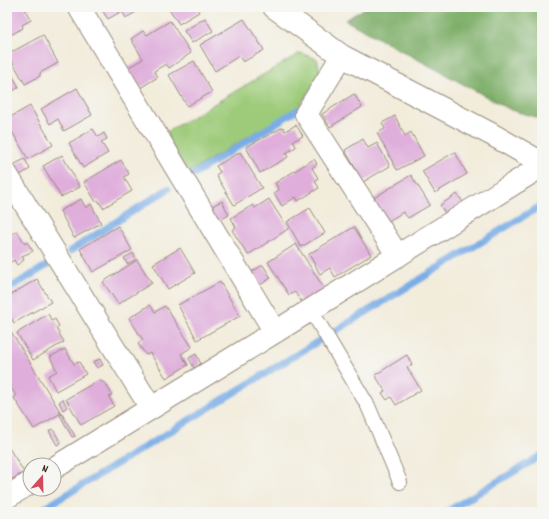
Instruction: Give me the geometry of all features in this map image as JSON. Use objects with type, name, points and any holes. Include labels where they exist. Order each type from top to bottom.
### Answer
[{"type":"street","points":[[79,7],[275,332]]},
{"type":"street","points":[[62,463],[398,256],[542,164],[491,134],[342,56],[274,7]]},
{"type":"street","points":[[342,56],[306,114],[398,256]]},
{"type":"street","points":[[7,175],[151,408]]},
{"type":"street","points":[[7,497],[22,488]]},
{"type":"lane","points":[[311,310],[368,406],[400,482]]},
{"type":"green space","points":[[367,7],[542,7],[542,119],[511,110],[345,20]]},
{"type":"green space","points":[[300,53],[317,59],[321,75],[299,106],[188,173],[165,133]]},
{"type":"building","points":[[31,7],[25,10],[31,20],[22,25],[23,28],[7,37],[7,8]]},
{"type":"building","points":[[100,7],[144,7],[126,18],[122,11],[108,19]]},
{"type":"building","points":[[168,7],[196,7],[199,12],[179,24]]},
{"type":"building","points":[[205,18],[213,31],[192,43],[184,31]]},
{"type":"building","points":[[244,19],[264,50],[243,62],[239,56],[215,71],[200,45]]},
{"type":"building","points":[[170,21],[191,53],[169,68],[166,64],[154,71],[158,77],[140,88],[127,68],[143,59],[131,39],[143,31],[147,35]]},
{"type":"building","points":[[43,35],[58,63],[40,73],[40,76],[25,84],[8,54]]},
{"type":"building","points":[[194,61],[212,92],[187,106],[169,75]]},
{"type":"building","points":[[7,66],[19,87],[7,95]]},
{"type":"building","points":[[77,88],[92,115],[64,131],[58,119],[50,124],[41,109]]},
{"type":"building","points":[[354,94],[362,107],[330,127],[322,114]]},
{"type":"building","points":[[30,106],[53,145],[28,159],[7,123],[7,119]]},
{"type":"building","points":[[395,116],[405,136],[411,132],[424,156],[397,170],[377,133],[385,129],[382,123]]},
{"type":"building","points":[[296,125],[303,136],[293,141],[296,147],[286,153],[288,157],[260,173],[246,147],[283,127],[285,131]]},
{"type":"building","points":[[93,129],[98,137],[104,133],[107,139],[101,142],[108,153],[83,168],[69,143]]},
{"type":"building","points":[[363,139],[368,148],[377,143],[390,166],[363,182],[345,150]]},
{"type":"building","points":[[240,152],[262,188],[234,205],[216,175],[220,172],[216,166]]},
{"type":"building","points":[[455,152],[467,174],[435,193],[422,171]]},
{"type":"building","points":[[62,155],[80,187],[61,197],[43,166]]},
{"type":"building","points":[[25,159],[30,169],[15,178],[9,167]]},
{"type":"building","points":[[314,159],[317,164],[312,168],[318,178],[315,181],[319,188],[298,201],[296,197],[282,206],[274,193],[279,190],[275,183]]},
{"type":"building","points":[[121,160],[129,174],[124,177],[132,191],[103,208],[98,200],[96,202],[84,182]]},
{"type":"building","points":[[411,175],[430,205],[408,218],[403,212],[384,224],[369,201]]},
{"type":"building","points":[[457,194],[463,202],[445,213],[440,205]]},
{"type":"building","points":[[81,199],[86,208],[91,204],[101,223],[74,238],[60,211]]},
{"type":"building","points":[[269,199],[288,229],[248,255],[232,230],[236,227],[231,218],[253,205],[255,208]]},
{"type":"building","points":[[222,201],[229,215],[215,223],[208,208]]},
{"type":"building","points":[[310,208],[325,233],[301,247],[287,222]]},
{"type":"building","points":[[118,226],[132,250],[93,272],[80,249]]},
{"type":"building","points":[[354,227],[371,255],[335,277],[330,268],[320,274],[309,254]]},
{"type":"building","points":[[17,231],[25,244],[27,242],[33,251],[22,256],[24,260],[17,265],[14,260],[7,264],[7,237]]},
{"type":"building","points":[[296,244],[325,290],[303,304],[295,292],[289,295],[268,262]]},
{"type":"building","points":[[180,248],[195,273],[168,289],[153,264]]},
{"type":"building","points":[[133,253],[136,259],[127,264],[124,258]]},
{"type":"building","points":[[137,260],[152,283],[118,304],[103,282]]},
{"type":"building","points":[[263,265],[271,278],[257,287],[248,274]]},
{"type":"building","points":[[37,279],[51,302],[14,323],[7,311],[7,297]]},
{"type":"building","points":[[220,282],[240,316],[197,340],[178,305]]},
{"type":"building","points":[[150,305],[155,312],[165,306],[192,347],[181,354],[188,365],[166,378],[150,353],[146,355],[138,344],[143,340],[129,318]]},
{"type":"building","points":[[48,314],[52,321],[55,319],[59,326],[56,328],[64,342],[33,360],[17,333]]},
{"type":"building","points":[[7,325],[61,413],[34,429],[14,398],[16,396],[7,381]]},
{"type":"building","points":[[65,349],[74,364],[79,362],[86,374],[56,391],[48,376],[57,371],[50,357]]},
{"type":"building","points":[[196,354],[201,364],[194,368],[189,358]]},
{"type":"building","points":[[407,355],[412,365],[407,367],[421,390],[396,405],[391,397],[387,400],[382,393],[385,391],[375,375]]},
{"type":"building","points":[[100,359],[103,365],[97,368],[93,362]]},
{"type":"building","points":[[99,380],[106,384],[112,395],[109,397],[114,406],[81,425],[66,399]]},
{"type":"building","points":[[63,399],[67,407],[63,410],[59,402]]},
{"type":"building","points":[[62,414],[75,436],[72,437],[60,415]]},
{"type":"building","points":[[53,429],[61,443],[57,445],[49,431]]},
{"type":"building","points":[[9,448],[22,469],[22,473],[7,482],[7,449]]},
{"type":"waterway","points":[[191,176],[297,110]]},
{"type":"waterway","points":[[70,251],[168,189]]},
{"type":"waterway","points":[[38,512],[542,205]]},
{"type":"waterway","points":[[7,290],[49,264]]},
{"type":"waterway","points":[[446,512],[542,455]]}]
